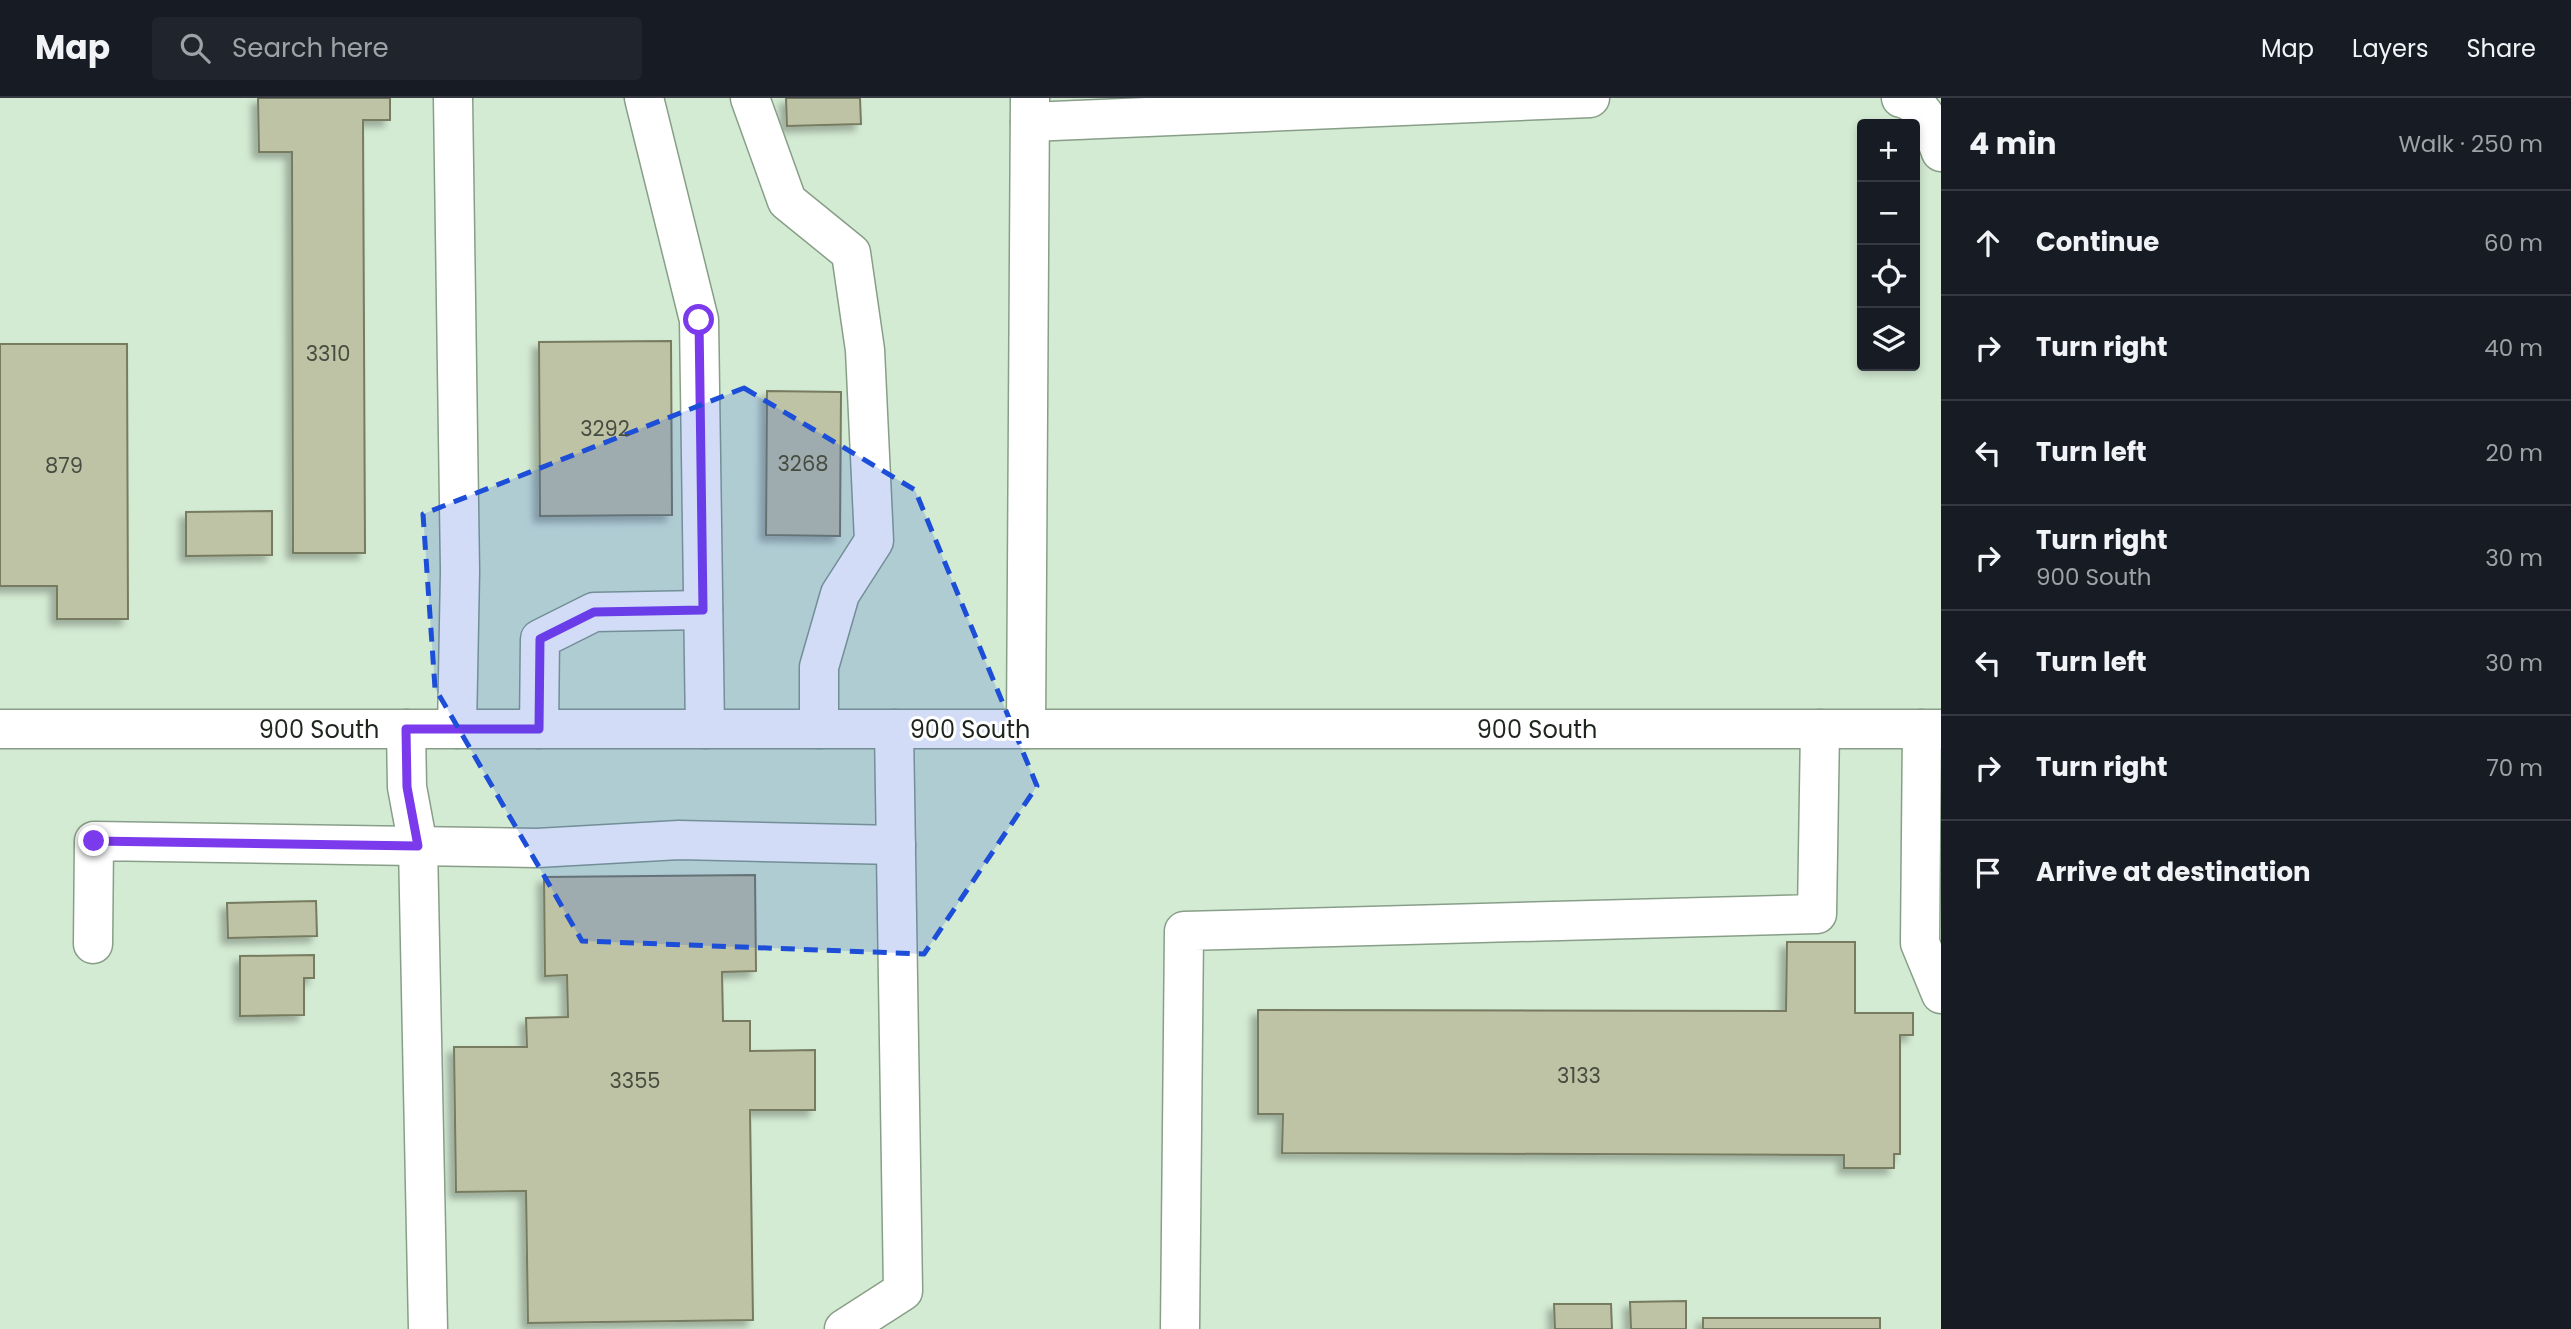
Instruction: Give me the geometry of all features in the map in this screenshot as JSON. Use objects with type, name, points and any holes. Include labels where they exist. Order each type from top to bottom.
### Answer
[{"type":"street","points":[[453,98],[460,571],[457,729]]},
{"type":"street","points":[[645,98],[699,320],[705,729]]},
{"type":"street","points":[[750,98],[787,201],[851,253],[865,350],[874,541],[840,594],[820,667],[819,729]]},
{"type":"street","points":[[1026,729],[1030,110],[1590,98]]},
{"type":"street","points":[[1901,98],[1911,100],[1929,121],[1941,152]]},
{"type":"street","points":[[539,729],[540,639],[594,612],[703,610]]},
{"type":"street","name":"900 South","points":[[0,729],[1931,729]]},
{"type":"street","points":[[406,729],[407,787],[418,846],[428,1329]]},
{"type":"street","points":[[844,1329],[903,1291],[894,729]]},
{"type":"street","points":[[1180,1329],[1184,930],[1817,914],[1820,729]]},
{"type":"street","points":[[1931,729],[1920,943],[1941,994]]},
{"type":"street","points":[[93,944],[94,841],[537,848],[679,840],[896,845]]},
{"type":"highlighted area","points":[[744,388],[915,490],[1037,786],[924,954],[582,941],[435,688],[423,514]]},
{"type":"building","points":[[258,98],[390,98],[390,120],[363,120],[365,553],[293,553],[292,152],[259,152]]},
{"type":"building","points":[[786,98],[860,98],[861,124],[787,126]]},
{"type":"building","points":[[671,341],[672,515],[540,516],[539,342]]},
{"type":"building","points":[[0,344],[127,344],[128,619],[57,619],[57,586],[0,586]]},
{"type":"building","points":[[767,391],[841,392],[840,536],[766,535]]},
{"type":"building","points":[[272,511],[272,555],[186,556],[186,512]]},
{"type":"building","points":[[755,875],[756,971],[722,972],[723,1021],[750,1021],[750,1051],[815,1050],[815,1110],[750,1110],[753,1320],[528,1323],[526,1191],[456,1192],[454,1047],[527,1047],[526,1018],[568,1017],[567,975],[545,976],[544,877]]},
{"type":"building","points":[[316,901],[317,936],[228,938],[227,903]]},
{"type":"building","points":[[1787,942],[1855,942],[1855,1013],[1913,1013],[1913,1035],[1900,1035],[1900,1154],[1894,1154],[1894,1168],[1844,1168],[1844,1155],[1282,1153],[1283,1114],[1258,1114],[1258,1010],[1786,1011]]},
{"type":"building","points":[[314,955],[314,978],[304,978],[304,1015],[240,1016],[240,956]]},
{"type":"building","points":[[1686,1301],[1686,1329],[1631,1329],[1630,1302]]},
{"type":"building","points":[[1554,1304],[1611,1304],[1612,1329],[1555,1329]]},
{"type":"building","points":[[1703,1318],[1880,1318],[1880,1329],[1703,1329]]},
{"type":"route","points":[[94,841],[418,846],[407,787],[406,729],[539,729],[540,639],[594,612],[703,610],[699,320]]}]
